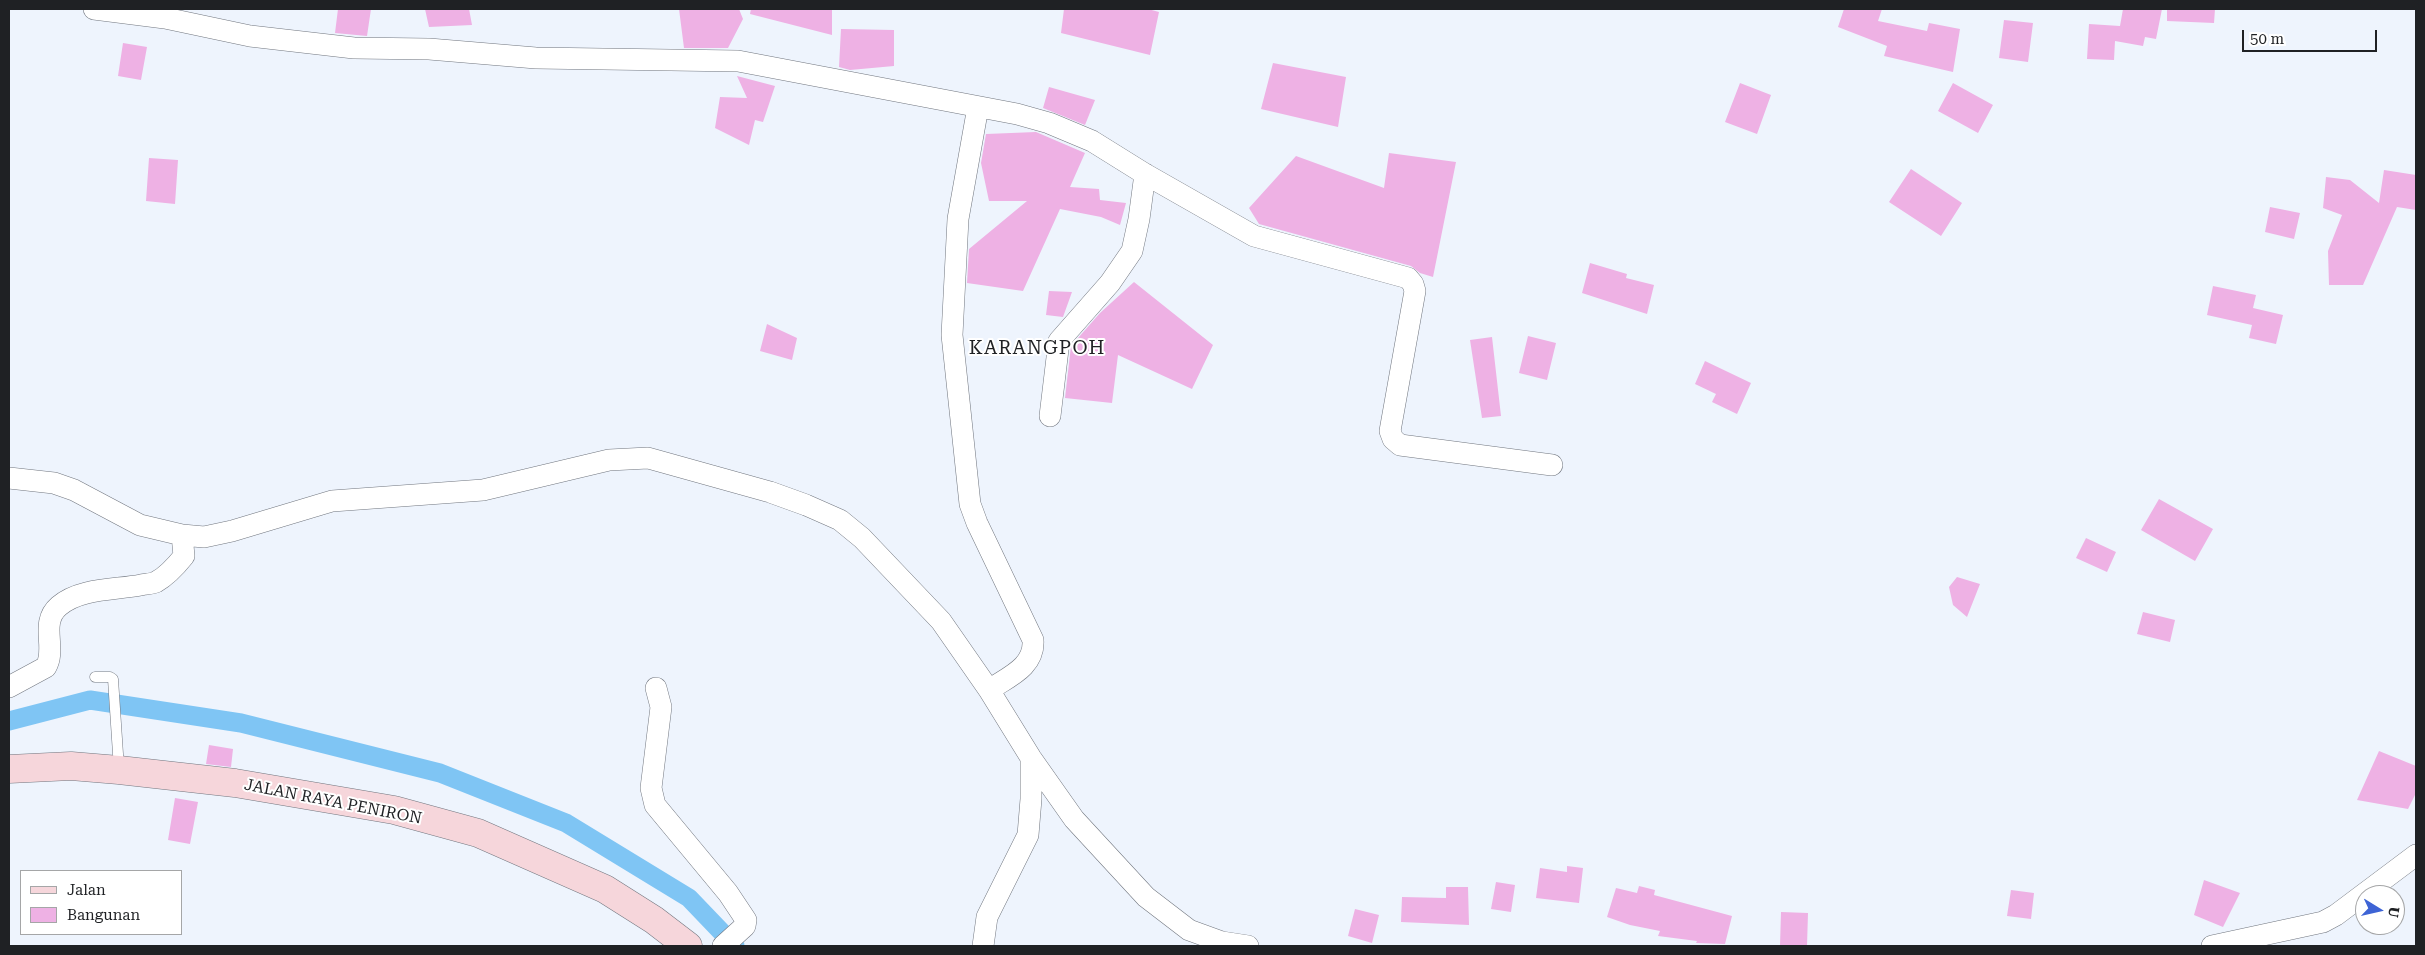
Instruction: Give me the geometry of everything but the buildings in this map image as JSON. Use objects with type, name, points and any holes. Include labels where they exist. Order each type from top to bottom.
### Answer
[{"type":"main road","name":"JALAN RAYA PENIRON","points":[[9,769],[71,766],[119,770],[234,783],[394,810],[478,833],[606,889],[654,920],[688,946]]},
{"type":"street","points":[[94,9],[166,13],[250,36],[354,48],[429,49],[536,58],[738,61],[1017,114],[1049,123],[1092,141],[1145,174],[1254,236],[1408,278],[1413,284],[1415,291],[1390,431],[1393,439],[1400,445],[1552,465]]},
{"type":"street","points":[[978,108],[958,219],[952,335],[970,504],[977,523],[1033,640],[1027,664],[989,690]]},
{"type":"street","points":[[1050,416],[1059,341],[1110,284],[1132,251],[1139,219],[1145,174]]},
{"type":"street","points":[[9,478],[54,483],[74,490],[140,525],[182,535],[204,537],[232,531],[332,501],[483,490],[609,460],[648,458],[770,492],[840,520],[888,562],[941,621],[989,690],[1031,758],[1074,819],[1146,897],[1189,930],[1222,942],[1246,946]]},
{"type":"street","points":[[9,687],[46,668],[49,662],[48,628],[51,617],[59,606],[78,595],[93,591],[124,589],[155,582],[173,569],[184,556],[182,535]]},
{"type":"street","points":[[656,688],[661,707],[651,788],[653,799],[655,804],[733,900],[746,920],[741,929],[723,946]]},
{"type":"street","points":[[983,946],[987,916],[1028,835],[1031,799],[1031,758]]},
{"type":"street","points":[[2212,946],[2323,922],[2336,915],[2416,855]]},
{"type":"lane","points":[[96,677],[112,677],[119,770]]},
{"type":"waterway","points":[[9,721],[90,700],[241,723],[440,773],[566,823],[689,898],[735,946]]},
{"type":"district","name":"KARANGPOH","points":[[1037,348]]}]
